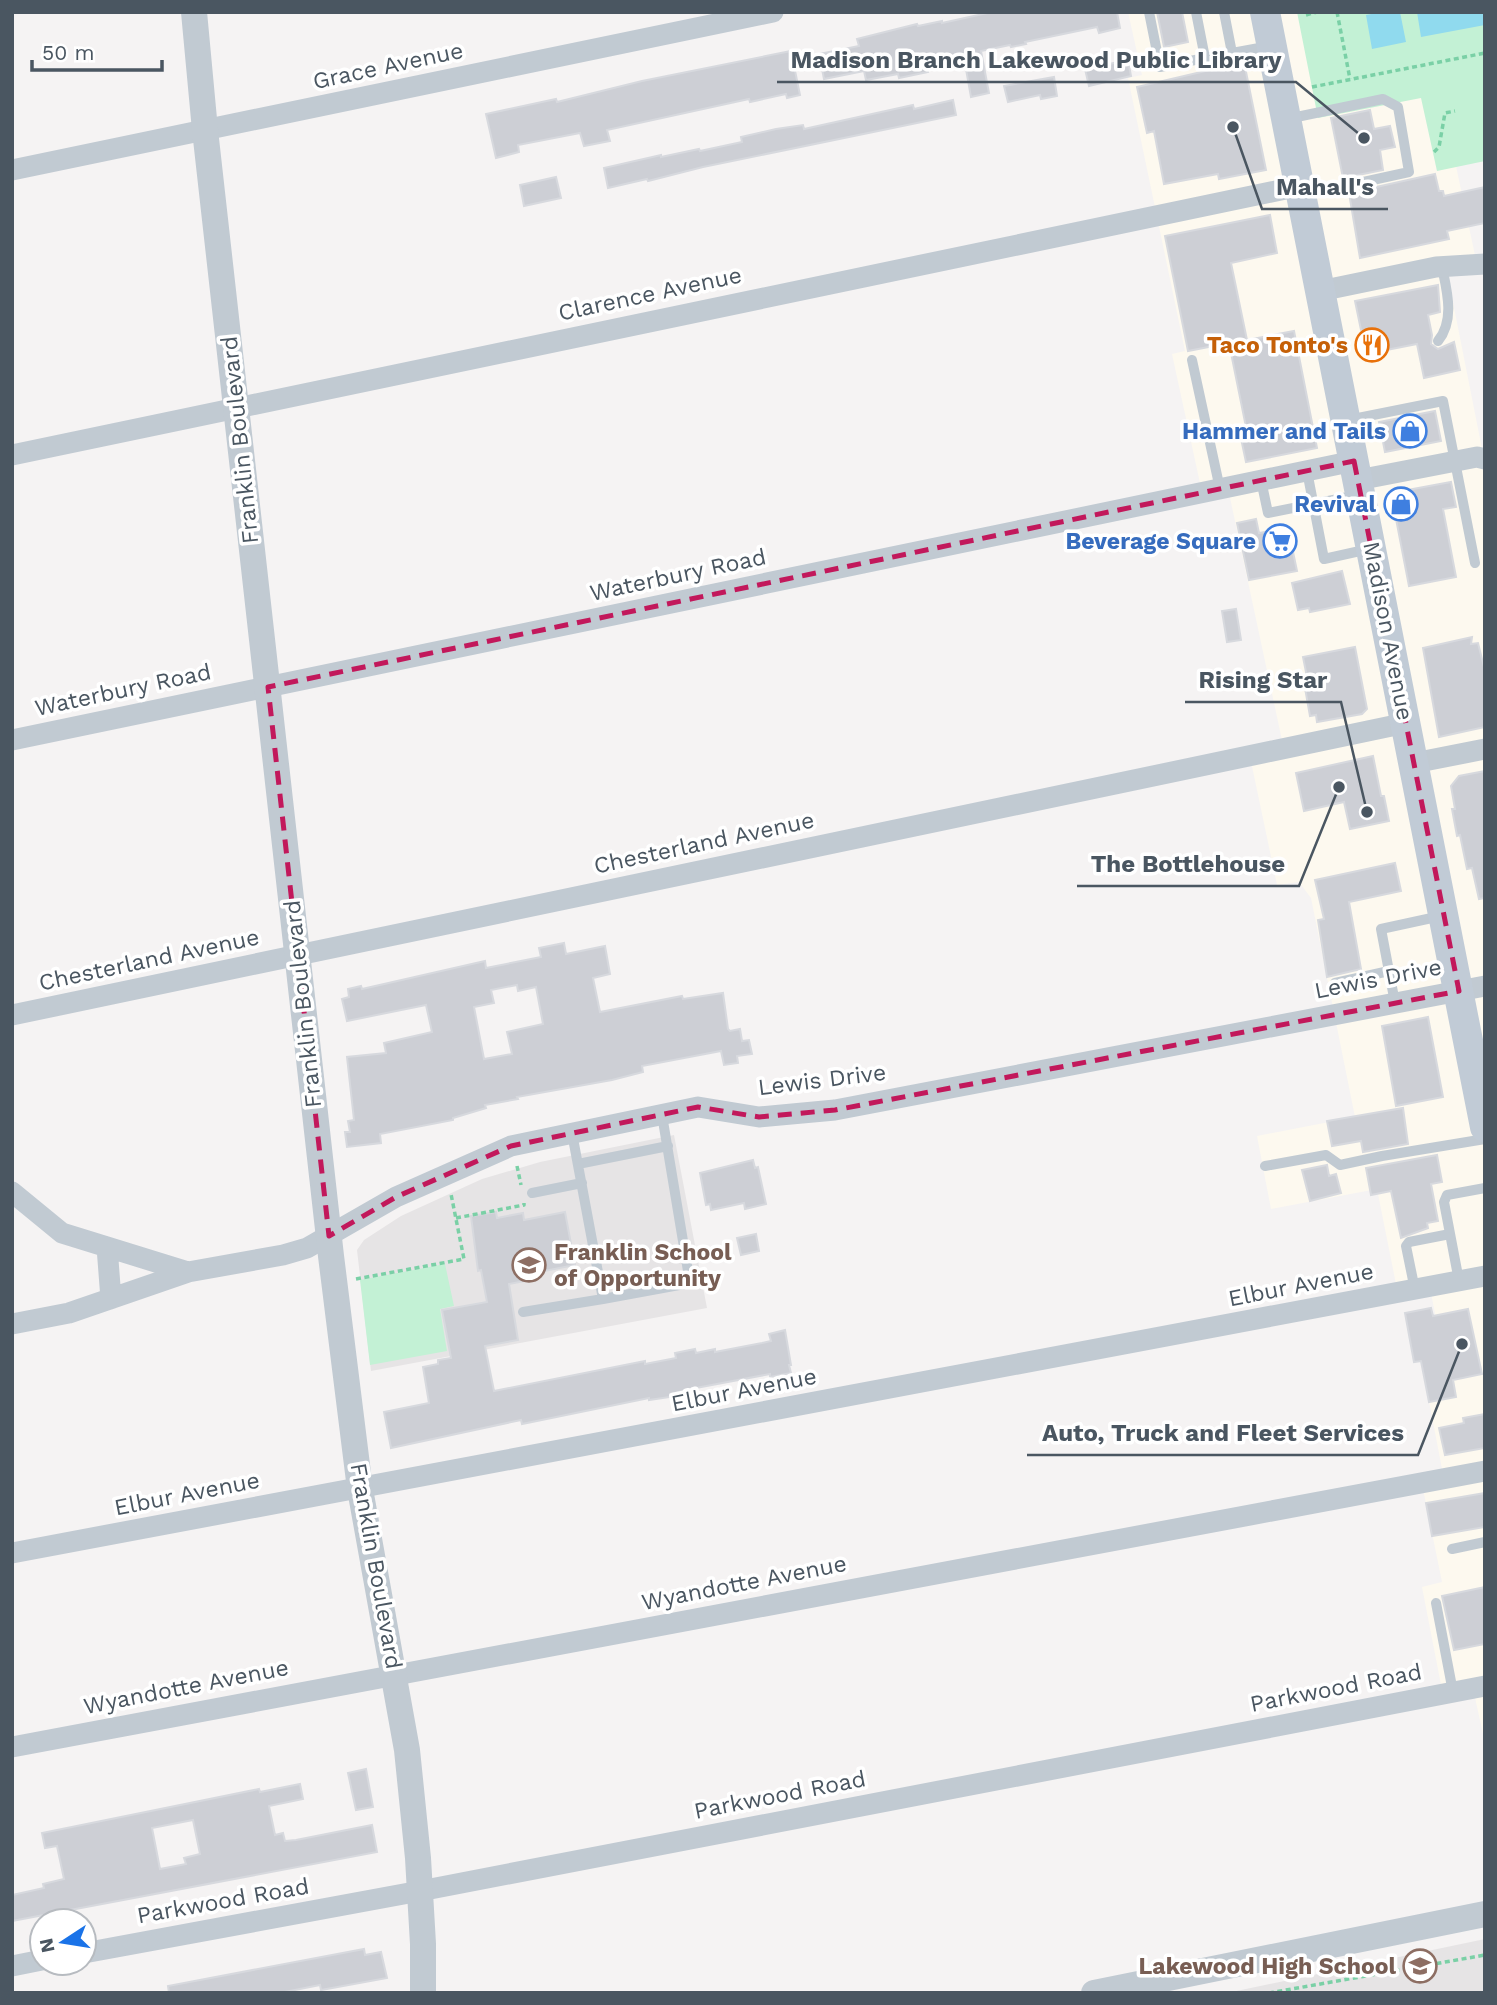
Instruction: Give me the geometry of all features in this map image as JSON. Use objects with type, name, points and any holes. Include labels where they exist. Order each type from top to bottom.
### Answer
[{"type":"main road","name":"Madison Avenue","points":[[1265,12],[1444,916],[1472,988],[1485,1127]]},
{"type":"street","name":"Franklin Boulevard","points":[[194,12],[329,1236],[360,1489],[407,1750],[418,1858],[423,1944],[422,1993]]},
{"type":"street","name":"Grace Avenue","points":[[12,170],[774,12]]},
{"type":"street","name":"Clarence Avenue","points":[[12,455],[1300,191]]},
{"type":"street","points":[[1320,291],[1442,267],[1485,264]]},
{"type":"street","name":"Waterbury Road","points":[[12,740],[1307,471],[1357,479],[1477,457],[1485,459]]},
{"type":"street","name":"Chesterland Avenue","points":[[12,1016],[1406,723]]},
{"type":"street","points":[[1414,763],[1485,750]]},
{"type":"street","name":"Lewis Drive","points":[[12,1192],[62,1233],[188,1272],[283,1255],[307,1248],[396,1197],[511,1146],[698,1107],[759,1117],[835,1110],[1472,988]]},
{"type":"street","points":[[107,1247],[111,1299]]},
{"type":"street","points":[[12,1324],[69,1313],[188,1272]]},
{"type":"street","name":"Elbur Avenue","points":[[12,1553],[1485,1276]]},
{"type":"street","name":"Wyandotte Avenue","points":[[12,1747],[1485,1471]]},
{"type":"street","name":"Parkwood Road","points":[[98,1950],[1485,1686]]},
{"type":"street","points":[[1094,1993],[1485,1914]]},
{"type":"lane","points":[[1149,12],[1160,67],[1272,46]]},
{"type":"lane","points":[[1196,12],[1205,58]]},
{"type":"lane","points":[[1224,12],[1232,53]]},
{"type":"lane","points":[[1286,119],[1384,99],[1398,107],[1409,172],[1300,191]]},
{"type":"lane","points":[[1438,341],[1445,332],[1449,311],[1442,267]]},
{"type":"lane","points":[[1192,360],[1220,489]]},
{"type":"lane","points":[[1346,420],[1443,401],[1475,564]]},
{"type":"lane","points":[[1307,471],[1324,559],[1371,548]]},
{"type":"lane","points":[[1261,480],[1268,513],[1313,504],[1357,479]]},
{"type":"lane","points":[[1395,1003],[1381,929],[1444,916]]},
{"type":"lane","points":[[1335,983],[1389,971]]},
{"type":"lane","points":[[523,1312],[690,1283],[662,1115]]},
{"type":"lane","points":[[572,1133],[603,1298]]},
{"type":"lane","points":[[1265,1167],[1326,1155],[1340,1165],[1485,1139]]},
{"type":"lane","points":[[578,1164],[668,1146]]},
{"type":"lane","points":[[532,1193],[582,1183]]},
{"type":"lane","points":[[1459,1281],[1444,1202],[1447,1195],[1485,1188]]},
{"type":"lane","points":[[1415,1290],[1406,1246],[1409,1242],[1450,1234]]},
{"type":"lane","points":[[1452,1549],[1485,1542]]},
{"type":"lane","points":[[1436,1603],[1453,1692]]},
{"type":"path","points":[[1306,15],[1317,12]]},
{"type":"path","points":[[1337,12],[1350,79]]},
{"type":"path","points":[[1312,87],[1485,53]]},
{"type":"path","points":[[1433,152],[1438,146],[1445,113],[1455,111]]},
{"type":"path","points":[[456,1218],[524,1205],[517,1166]]},
{"type":"path","points":[[356,1279],[464,1259],[450,1189]]},
{"type":"path","points":[[1269,1993],[1485,1955]]},
{"type":"highlighted area","points":[[1354,461],[1459,991],[835,1110],[759,1117],[698,1107],[511,1146],[396,1197],[329,1236],[268,687]]},
{"type":"shaded area","points":[[1128,12],[1297,12],[1422,98],[1437,171],[1456,166],[1476,260],[1445,262],[1485,464],[1485,1743],[1472,1684],[1442,1690],[1422,1587],[1442,1582],[1421,1479],[1443,1474],[1422,1365],[1444,1359],[1429,1283],[1397,1289],[1377,1189],[1271,1209],[1257,1136],[1355,1117],[1311,898],[1299,882],[1277,885],[1249,752],[1283,745],[1229,493],[1203,497],[1172,354],[1185,351],[1128,78],[1142,75]]},
{"type":"shaded area","name":"Franklin School of Opportunity","points":[[674,1135],[707,1308],[371,1371],[357,1250],[364,1240],[401,1216],[482,1179],[540,1162]]},
{"type":"shaded area","name":"Lakewood High School","points":[[1485,1939],[1485,1993],[1227,1993]]},
{"type":"green space","points":[[1297,12],[1485,12],[1485,161],[1437,171],[1421,98],[1318,118]]},
{"type":"green space","points":[[445,1264],[454,1306],[440,1309],[447,1351],[370,1365],[360,1280]]},
{"type":"water","points":[[1400,12],[1406,42],[1372,49],[1366,15]]},
{"type":"water","points":[[1417,12],[1485,12],[1485,25],[1421,37]]},
{"type":"building","points":[[992,12],[1117,12],[1120,28],[1099,33],[1097,27],[1025,42],[1026,44],[981,51],[989,93],[971,97],[964,58],[927,66],[928,72],[899,78],[898,74],[866,80],[864,71],[824,79],[819,54],[859,46],[857,39],[917,24],[942,23]]},
{"type":"building","points":[[1157,12],[1182,12],[1188,42],[1164,47]]},
{"type":"building","points":[[791,51],[800,95],[787,98],[786,94],[750,102],[749,99],[607,130],[610,141],[584,146],[580,133],[518,145],[519,152],[496,158],[486,114],[556,99],[557,102],[642,81]]},
{"type":"building","points":[[1128,60],[1131,76],[1089,86],[1085,69]]},
{"type":"building","points":[[1244,62],[1266,170],[1219,179],[1218,174],[1164,184],[1154,131],[1147,133],[1137,87]]},
{"type":"building","points":[[1054,77],[1057,96],[1041,99],[1040,95],[1008,102],[1004,86]]},
{"type":"building","points":[[953,100],[956,115],[608,188],[604,168],[661,155],[700,151],[742,142],[741,137],[776,129],[803,125],[804,129],[913,105],[914,109]]},
{"type":"building","points":[[1370,110],[1374,129],[1390,126],[1395,147],[1380,150],[1383,170],[1343,178],[1331,118]]},
{"type":"building","points":[[1435,174],[1439,191],[1443,191],[1444,196],[1485,187],[1485,223],[1447,231],[1449,239],[1360,258],[1349,193]]},
{"type":"building","points":[[556,177],[561,198],[524,206],[520,185]]},
{"type":"building","points":[[1270,215],[1277,253],[1231,263],[1247,340],[1294,331],[1317,448],[1246,462],[1239,429],[1246,427],[1229,343],[1188,351],[1165,236]]},
{"type":"building","points":[[1438,285],[1440,312],[1428,315],[1431,344],[1438,349],[1454,342],[1460,370],[1424,378],[1417,344],[1366,354],[1355,301]]},
{"type":"building","name":"Hammer and Tails","points":[[1435,411],[1441,441],[1385,452],[1379,422]]},
{"type":"building","points":[[1451,482],[1456,507],[1443,509],[1456,577],[1409,586],[1391,493]]},
{"type":"building","points":[[1256,519],[1259,533],[1288,528],[1297,571],[1249,580],[1237,523]]},
{"type":"building","points":[[1342,571],[1350,604],[1310,612],[1309,608],[1298,610],[1292,583]]},
{"type":"building","points":[[1236,609],[1241,640],[1227,642],[1222,611]]},
{"type":"building","points":[[1472,637],[1471,644],[1478,643],[1485,671],[1485,727],[1439,737],[1423,648]]},
{"type":"building","points":[[1355,647],[1367,709],[1362,714],[1317,722],[1316,715],[1310,716],[1305,688],[1309,687],[1303,657]]},
{"type":"building","points":[[1373,756],[1389,821],[1350,829],[1344,802],[1304,811],[1296,773]]},
{"type":"building","points":[[1485,771],[1485,898],[1479,899],[1472,868],[1467,869],[1460,835],[1457,836],[1451,786],[1459,776]]},
{"type":"building","points":[[1395,863],[1401,891],[1349,902],[1361,969],[1327,977],[1318,920],[1324,919],[1315,880]]},
{"type":"building","points":[[564,943],[566,954],[605,946],[610,974],[593,978],[600,1012],[682,996],[683,999],[723,993],[728,1029],[740,1029],[742,1041],[749,1040],[752,1054],[737,1056],[738,1063],[724,1065],[721,1051],[642,1066],[643,1072],[485,1105],[486,1108],[453,1120],[380,1134],[381,1143],[347,1147],[345,1132],[350,1132],[348,1121],[354,1120],[347,1057],[386,1053],[384,1043],[432,1032],[426,1005],[347,1021],[342,999],[349,997],[348,989],[361,986],[362,989],[485,961],[486,968],[541,957],[539,948]],"holes":[[[517,985],[518,991],[536,987],[543,1024],[507,1032],[512,1054],[484,1059],[474,1007],[494,1003],[491,990]]]},
{"type":"building","points":[[1428,1017],[1443,1097],[1396,1106],[1382,1026]]},
{"type":"building","points":[[1403,1108],[1408,1144],[1363,1152],[1361,1141],[1332,1146],[1327,1121]]},
{"type":"building","points":[[1437,1155],[1442,1182],[1431,1184],[1438,1221],[1427,1223],[1428,1228],[1401,1238],[1391,1191],[1371,1195],[1366,1168]]},
{"type":"building","points":[[753,1160],[755,1168],[758,1167],[766,1204],[745,1209],[744,1203],[711,1210],[710,1204],[706,1205],[700,1173]]},
{"type":"building","points":[[1327,1165],[1329,1176],[1336,1174],[1341,1193],[1310,1201],[1302,1170]]},
{"type":"building","points":[[496,1212],[497,1218],[523,1213],[524,1220],[565,1212],[575,1265],[534,1273],[535,1279],[509,1284],[518,1340],[485,1346],[494,1391],[645,1361],[645,1364],[676,1358],[675,1353],[695,1349],[696,1353],[715,1349],[715,1352],[762,1343],[771,1341],[769,1334],[785,1330],[791,1373],[770,1377],[770,1374],[696,1388],[670,1394],[670,1397],[649,1398],[522,1424],[521,1420],[391,1448],[384,1412],[429,1403],[423,1367],[451,1358],[442,1310],[487,1302],[481,1270],[478,1271],[471,1216]]},
{"type":"building","points":[[756,1234],[759,1251],[741,1255],[737,1238]]},
{"type":"building","points":[[1431,1308],[1433,1316],[1468,1309],[1482,1374],[1453,1380],[1456,1397],[1429,1402],[1421,1361],[1414,1362],[1405,1313]]},
{"type":"building","points":[[1485,1414],[1485,1448],[1445,1455],[1439,1428],[1464,1423],[1463,1418]]},
{"type":"building","points":[[1485,1493],[1485,1527],[1432,1536],[1426,1503]]},
{"type":"building","points":[[1485,1587],[1485,1644],[1454,1650],[1442,1596]]},
{"type":"building","points":[[366,1769],[373,1807],[356,1810],[348,1773]]},
{"type":"building","points":[[300,1784],[303,1799],[269,1806],[275,1835],[283,1833],[285,1841],[372,1825],[377,1852],[86,1907],[28,1907],[28,1918],[12,1921],[12,1895],[44,1888],[43,1884],[64,1879],[57,1846],[45,1848],[42,1833],[259,1789],[260,1792]],"holes":[[[193,1820],[200,1854],[184,1858],[186,1864],[160,1869],[152,1828]]]},
{"type":"building","points":[[364,1949],[365,1955],[381,1952],[387,1978],[321,1990],[320,1985],[280,1993],[169,1993],[168,1986]]},
{"type":"place","name":"Mahall's","points":[[1233,127]]},
{"type":"place","name":"Madison Branch Lakewood Public Library","points":[[1364,138]]},
{"type":"place","name":"Taco Tonto's","points":[[1372,345]]},
{"type":"place","name":"Hammer and Tails","points":[[1410,431]]},
{"type":"place","name":"Revival","points":[[1401,504]]},
{"type":"place","name":"Beverage Square","points":[[1280,541]]},
{"type":"place","name":"The Bottlehouse","points":[[1339,787]]},
{"type":"place","name":"Rising Star","points":[[1367,812]]},
{"type":"place","name":"Franklin School of Opportunity","points":[[529,1265]]},
{"type":"place","name":"Auto, Truck and Fleet Services","points":[[1462,1344]]},
{"type":"place","name":"Lakewood High School","points":[[1420,1966]]}]
